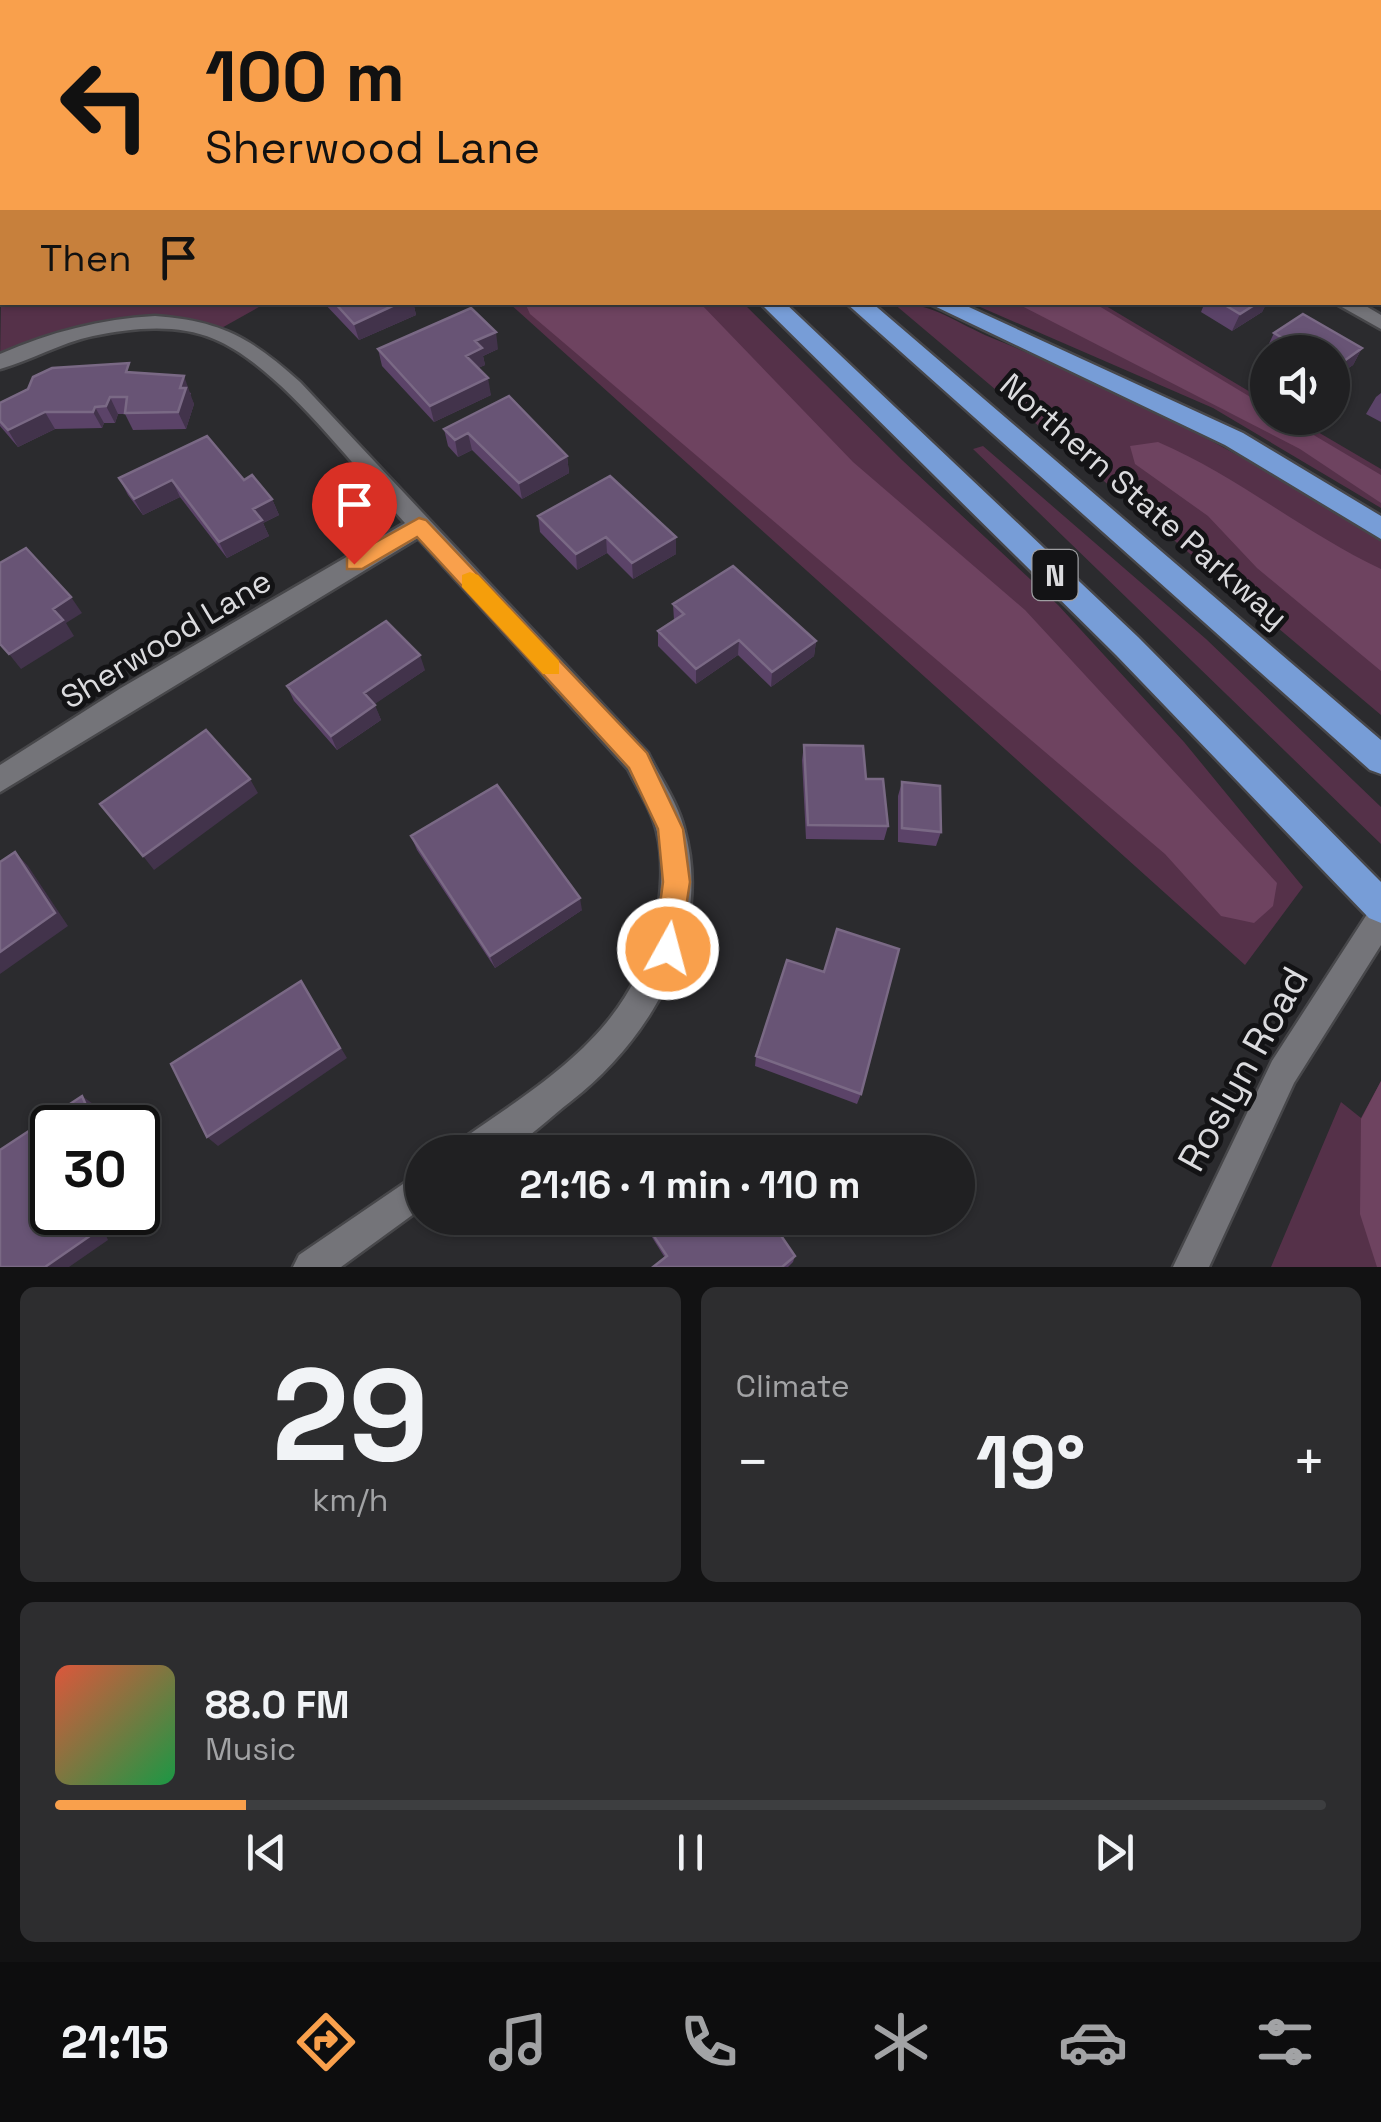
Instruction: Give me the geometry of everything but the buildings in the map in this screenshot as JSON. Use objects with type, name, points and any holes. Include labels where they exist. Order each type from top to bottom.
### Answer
[{"type":"highway","name":"N","points":[[773,305],[1128,646],[1381,906]]},
{"type":"highway","name":"Northern State Parkway","points":[[859,305],[1381,760]]},
{"type":"highway","points":[[944,305],[1234,439],[1381,529]]},
{"type":"street","points":[[1348,305],[1381,323]]},
{"type":"street","points":[[0,362],[66,336],[102,327],[159,323],[214,332],[246,346],[293,387],[638,761],[670,829],[676,882],[668,949],[632,1024],[582,1074],[496,1135]]},
{"type":"street","name":"Sherwood Lane","points":[[0,780],[130,696],[419,526]]},
{"type":"street","name":"Roslyn Road","points":[[1190,1267],[1282,1072],[1381,918]]},
{"type":"street","points":[[311,1267],[405,1200]]},
{"type":"shaded area","points":[[1,305],[262,305],[218,330],[108,323],[0,362]]},
{"type":"shaded area","points":[[511,305],[745,305],[902,460],[1058,605],[1184,742],[1303,887],[1245,965]]},
{"type":"shaded area","points":[[526,305],[702,305],[853,462],[1025,610],[1277,883],[1273,906],[1254,923],[1221,916],[1165,854],[530,314]]},
{"type":"shaded area","points":[[895,305],[932,310],[1143,405],[1287,483],[1381,541],[1381,715]]},
{"type":"shaded area","points":[[976,305],[1104,305],[1250,392],[1250,430],[1213,408]]},
{"type":"shaded area","points":[[1020,305],[1097,305],[1250,397],[1250,423]]},
{"type":"shaded area","points":[[1258,435],[1323,435],[1381,469],[1381,508]]},
{"type":"shaded area","points":[[1273,435],[1314,435],[1381,475],[1381,503]]},
{"type":"shaded area","points":[[1158,442],[1215,471],[1381,569],[1381,671],[1257,568],[1208,516],[1135,464],[1130,446]]},
{"type":"shaded area","points":[[983,446],[1206,639],[1381,807],[1381,844],[973,449]]},
{"type":"shaded area","points":[[1381,1081],[1381,1267],[1271,1267],[1341,1102],[1361,1118]]},
{"type":"shaded area","points":[[1381,1081],[1381,1267],[1377,1267],[1360,1214],[1361,1119]]},
{"type":"slow traffic","points":[[470,581],[551,667]]},
{"type":"route","points":[[354,564],[419,526],[638,761],[670,829],[676,882],[668,949]]}]
